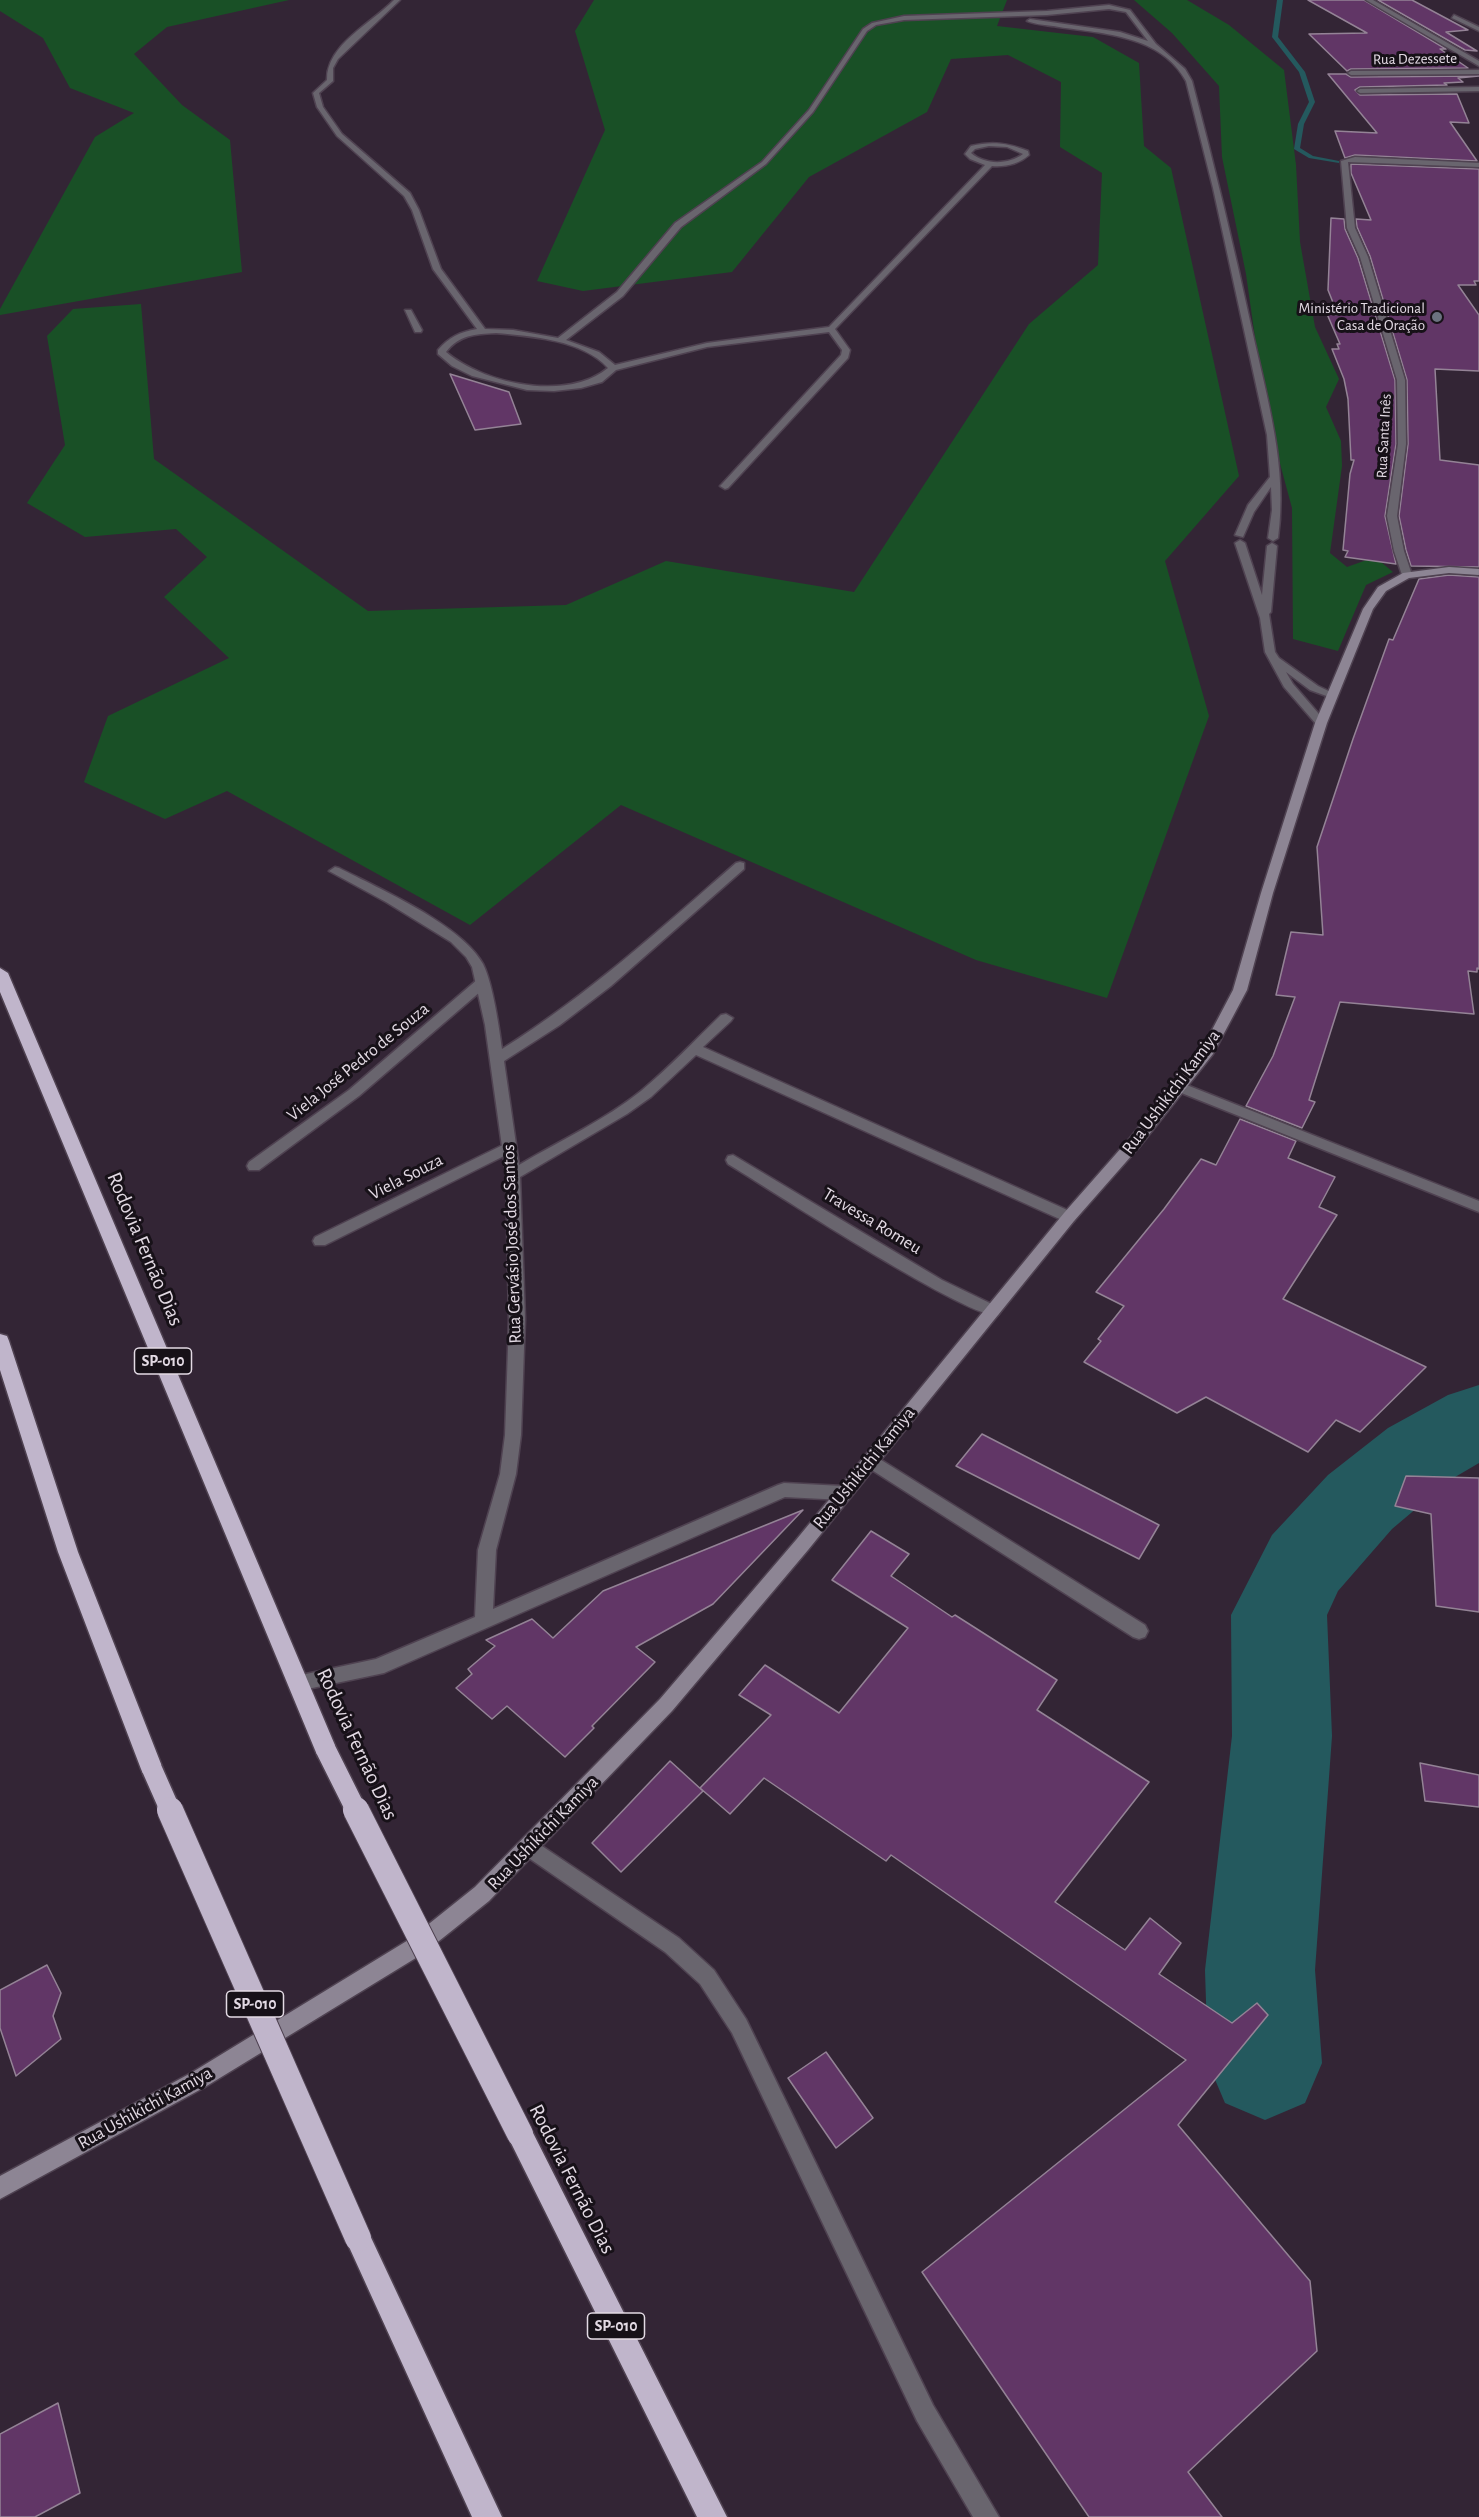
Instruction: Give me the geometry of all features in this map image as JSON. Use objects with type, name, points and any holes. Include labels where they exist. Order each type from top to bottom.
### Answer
[{"type":"highway","name":"Rodovia Fernão Dias","points":[[0,973],[326,1750],[712,2517]]},
{"type":"highway","name":"SP-010","points":[[0,1341],[68,1552],[152,1769],[358,2238],[487,2517]]},
{"type":"main road","name":"Rua Ushikichi Kamiya","points":[[0,2188],[198,2080],[417,1946],[482,1894],[666,1705],[767,1587],[1069,1217],[1136,1142],[1208,1051],[1240,990],[1267,893],[1321,723],[1368,609],[1382,589],[1407,575],[1449,570],[1479,572]]},
{"type":"street","points":[[397,0],[384,15],[341,52],[330,67],[330,81],[316,93],[317,102],[323,115],[341,136],[407,195],[415,205],[432,258],[457,298],[483,331]]},
{"type":"street","points":[[1097,7],[1111,0]]},
{"type":"street","points":[[1120,0],[1154,45],[1173,59],[1189,81],[1217,188],[1271,435],[1277,510],[1265,618]]},
{"type":"street","points":[[1369,0],[1479,64]]},
{"type":"street","points":[[560,340],[620,294],[678,225],[764,163],[811,111],[865,30],[886,21],[1047,13],[1097,7],[1128,11]]},
{"type":"street","points":[[972,15],[1055,23],[1120,33],[1154,45]]},
{"type":"street","points":[[1454,17],[1479,29]]},
{"type":"street","points":[[1120,33],[1141,28]]},
{"type":"street","name":"Rua Dezessete","points":[[1351,74],[1479,72]]},
{"type":"street","points":[[1360,91],[1479,89]]},
{"type":"street","points":[[613,368],[596,352],[560,340],[506,331],[464,334],[446,342],[441,352],[448,362],[464,370],[491,379],[551,389],[579,387],[598,382],[607,377],[613,368],[707,345],[831,329],[991,163],[1018,161],[1023,159],[1026,152],[1016,147],[999,144],[980,145],[968,150],[967,153],[974,159],[991,163]]},
{"type":"street","name":"Rua Santa Inês","points":[[1407,575],[1392,516],[1402,444],[1401,380],[1364,257],[1351,228],[1344,161],[1355,159],[1479,165]]},
{"type":"street","points":[[408,312],[418,330]]},
{"type":"street","points":[[725,486],[845,356],[846,350],[831,329]]},
{"type":"street","points":[[1273,479],[1261,491],[1244,519],[1240,539],[1265,618],[1270,652],[1288,685],[1321,723]]},
{"type":"street","points":[[1270,652],[1300,678],[1332,695]]},
{"type":"street","points":[[498,1058],[555,1022],[606,983],[740,866]]},
{"type":"street","name":"Rua Gervásio José dos Santos","points":[[335,871],[390,899],[455,939],[471,955],[483,982],[498,1058],[513,1175],[517,1319],[513,1435],[508,1474],[487,1550],[483,1623]]},
{"type":"street","name":"Viela José Pedro de Souza","points":[[254,1166],[354,1093],[483,982]]},
{"type":"street","points":[[513,1175],[622,1112],[646,1094],[726,1018]]},
{"type":"street","points":[[693,1048],[1069,1217]]},
{"type":"street","points":[[1179,1087],[1479,1207]]},
{"type":"street","name":"Viela Souza","points":[[320,1241],[508,1147]]},
{"type":"street","name":"Travessa Romeu","points":[[733,1160],[937,1284],[993,1311]]},
{"type":"street","points":[[870,1460],[1139,1631]]},
{"type":"street","points":[[298,1683],[378,1667],[784,1490],[843,1493]]},
{"type":"street","points":[[530,1847],[672,1945],[707,1977],[739,2026],[925,2413],[987,2517]]},
{"type":"green space","points":[[0,0],[289,0],[167,27],[134,54],[182,105],[230,140],[242,272],[0,315],[0,309],[95,137],[134,113],[70,88],[43,38],[0,11]]},
{"type":"green space","points":[[594,0],[1007,0],[997,26],[1093,37],[1139,63],[1144,146],[1171,168],[1239,476],[1165,561],[1209,716],[1107,998],[976,960],[621,805],[470,925],[227,791],[165,819],[84,782],[108,716],[229,658],[164,597],[207,557],[176,529],[85,537],[27,503],[65,445],[47,336],[73,309],[141,304],[154,459],[368,611],[566,605],[666,561],[854,592],[1029,324],[1098,265],[1102,173],[1060,147],[1061,82],[1008,55],[951,59],[927,112],[809,177],[732,272],[583,291],[537,281],[605,130],[575,31]]},
{"type":"green space","points":[[1134,0],[1187,0],[1229,25],[1284,70],[1296,165],[1300,242],[1315,327],[1339,379],[1326,407],[1341,441],[1342,466],[1330,553],[1347,567],[1375,557],[1393,572],[1366,585],[1338,651],[1293,639],[1292,508],[1265,408],[1246,274],[1222,157],[1219,86],[1172,33]]},
{"type":"building","points":[[1308,0],[1364,0],[1446,49],[1440,49],[1468,68],[1351,69],[1347,71],[1309,34],[1367,33]]},
{"type":"building","points":[[1378,0],[1412,0],[1468,30],[1446,32],[1477,51],[1465,50]]},
{"type":"building","points":[[1328,74],[1346,74],[1351,77],[1479,76],[1458,78],[1463,82],[1444,83],[1447,85],[1360,87],[1355,90],[1360,95],[1457,94],[1469,123],[1450,122],[1477,161],[1355,155],[1345,158],[1335,131],[1377,133]]},
{"type":"building","points":[[1351,164],[1479,169],[1479,281],[1474,281],[1476,285],[1458,285],[1479,315],[1479,371],[1435,369],[1440,460],[1479,465],[1479,567],[1411,566],[1399,516],[1408,444],[1407,380],[1370,256],[1357,227],[1356,219],[1371,220],[1351,173]]},
{"type":"building","points":[[1331,218],[1344,219],[1345,229],[1358,258],[1395,380],[1396,444],[1385,516],[1396,564],[1345,557],[1348,551],[1343,550],[1350,474],[1354,460],[1351,460],[1348,399],[1344,379],[1332,349],[1339,349],[1337,344],[1340,344],[1327,314],[1338,315],[1328,290]]},
{"type":"building","points":[[450,374],[509,392],[521,424],[475,430]]},
{"type":"building","points":[[1449,575],[1479,577],[1479,969],[1477,968],[1477,972],[1468,971],[1474,1014],[1340,1002],[1309,1100],[1315,1102],[1302,1128],[1246,1106],[1273,1056],[1295,997],[1276,995],[1291,932],[1323,935],[1317,847],[1353,739],[1389,639],[1393,640],[1419,579]]},
{"type":"building","points":[[1240,1119],[1296,1141],[1288,1158],[1335,1177],[1319,1207],[1337,1215],[1283,1299],[1426,1367],[1360,1432],[1336,1420],[1308,1452],[1206,1397],[1177,1413],[1084,1362],[1101,1341],[1098,1339],[1124,1306],[1096,1292],[1164,1209],[1201,1159],[1216,1165]]},
{"type":"building","points":[[982,1434],[1159,1525],[1139,1559],[956,1466]]},
{"type":"building","points":[[1406,1476],[1479,1478],[1479,1612],[1436,1606],[1431,1514],[1395,1506]]},
{"type":"building","points":[[803,1510],[713,1604],[636,1647],[655,1662],[565,1757],[507,1706],[492,1719],[456,1688],[472,1674],[468,1669],[495,1646],[486,1640],[532,1619],[553,1638],[603,1591]]},
{"type":"building","points":[[871,1531],[909,1554],[891,1576],[952,1617],[955,1615],[1057,1680],[1037,1710],[1149,1782],[1055,1902],[1125,1950],[1150,1918],[1181,1943],[1159,1974],[1232,2023],[1257,2003],[1268,2015],[1178,2125],[1310,2281],[1317,2351],[1188,2472],[1222,2517],[1089,2517],[922,2272],[1186,2060],[891,1855],[886,1861],[764,1778],[730,1814],[700,1788],[771,1715],[739,1695],[765,1665],[839,1713],[908,1628],[832,1580]]},
{"type":"building","points":[[670,1761],[703,1791],[621,1872],[592,1843]]},
{"type":"building","points":[[1420,1763],[1479,1775],[1479,1807],[1425,1801]]},
{"type":"building","points":[[47,1965],[61,1993],[53,2016],[61,2039],[16,2076],[0,2028],[0,1990]]},
{"type":"building","points":[[826,2052],[873,2118],[836,2148],[788,2078]]},
{"type":"building","points":[[58,2403],[80,2493],[35,2517],[0,2517],[0,2434]]},
{"type":"waterway","points":[[1280,0],[1275,37],[1302,72],[1312,102],[1301,124],[1297,149],[1311,157],[1337,162]]},
{"type":"waterway","points":[[1265,2063],[1260,1970],[1282,1736],[1279,1615],[1305,1563],[1360,1502],[1419,1454],[1479,1420]]},
{"type":"place","name":"Ministério Tradicional Casa de Oração","points":[[1437,317]]}]
